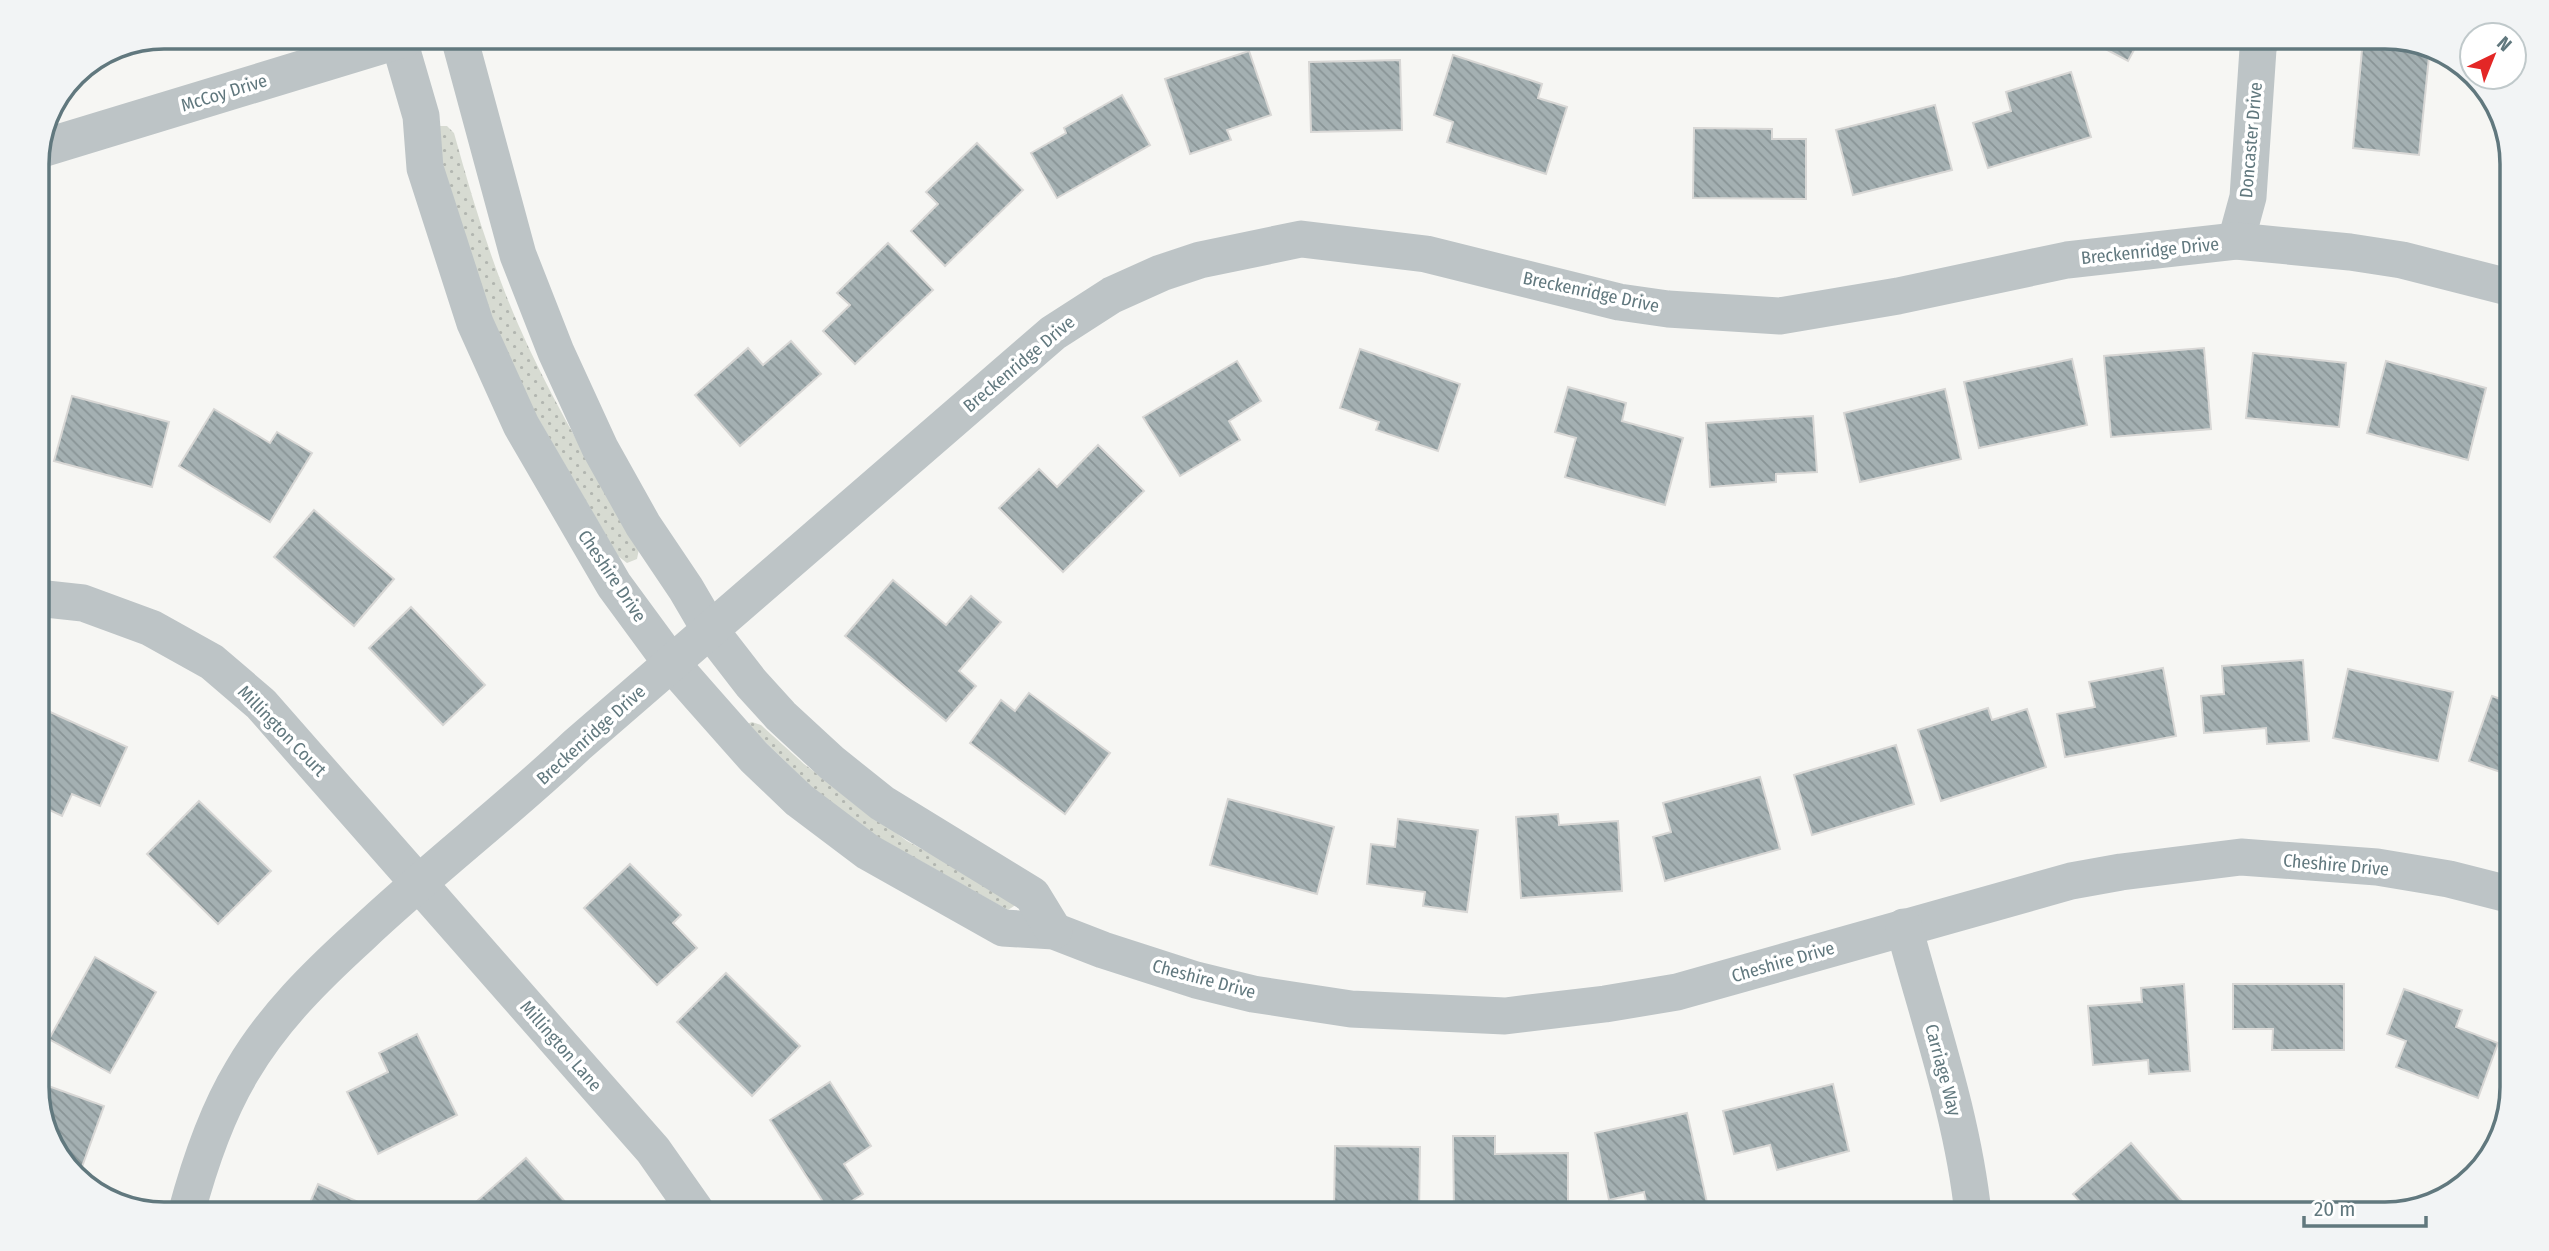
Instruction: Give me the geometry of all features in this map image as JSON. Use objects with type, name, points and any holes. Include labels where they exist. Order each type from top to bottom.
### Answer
[{"type":"street","name":"McCoy Drive","points":[[51,146],[366,49]]},
{"type":"street","name":"Cheshire Drive","points":[[405,49],[421,116],[425,168],[475,323],[521,425],[614,585],[672,664],[745,747],[799,800],[868,852],[1003,928],[1054,931],[1196,980],[1253,994],[1351,1009],[1505,1016],[1677,992],[2071,881],[2241,857],[2377,867],[2449,879],[2500,892]]},
{"type":"street","points":[[462,49],[518,254],[556,352],[600,448],[643,525],[710,630],[781,716],[832,763],[882,803],[1032,895],[1054,931]]},
{"type":"street","name":"Doncaster Drive","points":[[2236,242],[2248,197],[2260,49]]},
{"type":"street","name":"Breckenridge Drive","points":[[190,1202],[215,1126],[242,1071],[272,1026],[307,985],[418,881],[522,797],[577,745],[1052,333],[1112,295],[1161,272],[1200,260],[1301,240],[1426,254],[1619,302],[1668,309],[1780,316],[1898,296],[2067,260],[2236,242],[2350,252],[2402,260],[2500,285]]},
{"type":"street","name":"Millington Court","points":[[49,599],[83,603],[151,628],[212,663],[261,704],[418,881]]},
{"type":"street","name":"Millington Lane","points":[[418,881],[653,1150],[690,1202]]},
{"type":"street","name":"Carriage Way","points":[[1903,927],[1961,1137],[1969,1170],[1972,1202]]},
{"type":"shaded area","points":[[439,126],[447,126],[454,133],[499,277],[531,353],[560,410],[639,549],[637,559],[627,563],[618,556],[514,377],[462,248],[435,130]]},
{"type":"shaded area","points":[[752,722],[761,725],[804,764],[907,841],[1013,898],[1017,904],[1008,910],[842,817],[747,724]]},
{"type":"building","points":[[2105,49],[2134,49],[2128,61]]},
{"type":"building","points":[[2362,49],[2407,51],[2429,58],[2419,155],[2353,148]]},
{"type":"building","points":[[1249,51],[1271,115],[1227,130],[1231,140],[1190,154],[1165,79]]},
{"type":"building","points":[[1453,55],[1542,84],[1538,98],[1567,107],[1546,174],[1447,142],[1453,122],[1434,115]]},
{"type":"building","points":[[1400,60],[1402,130],[1311,132],[1309,62]]},
{"type":"building","points":[[2071,72],[2091,137],[1988,168],[1973,123],[2011,111],[2006,92]]},
{"type":"building","points":[[1122,95],[1150,145],[1057,198],[1031,153],[1066,133],[1064,128]]},
{"type":"building","points":[[1935,105],[1952,170],[1853,195],[1836,130]]},
{"type":"building","points":[[1694,128],[1772,129],[1772,139],[1806,139],[1806,199],[1693,198]]},
{"type":"building","points":[[977,143],[1023,190],[945,266],[911,231],[938,204],[926,192]]},
{"type":"building","points":[[888,243],[933,290],[855,364],[823,331],[850,305],[837,293]]},
{"type":"building","points":[[791,341],[821,374],[740,446],[695,395],[748,348],[763,365]]},
{"type":"building","points":[[2204,348],[2211,429],[2111,437],[2104,356]]},
{"type":"building","points":[[1360,349],[1460,384],[1438,451],[1376,430],[1379,422],[1340,408]]},
{"type":"building","points":[[2253,353],[2346,363],[2339,427],[2246,418]]},
{"type":"building","points":[[2072,359],[2087,425],[1979,448],[1964,382]]},
{"type":"building","points":[[1237,361],[1261,401],[1229,421],[1240,440],[1180,476],[1143,417]]},
{"type":"building","points":[[2386,361],[2486,388],[2468,460],[2367,433]]},
{"type":"building","points":[[1568,387],[1626,403],[1622,421],[1683,438],[1665,505],[1565,477],[1576,438],[1555,432]]},
{"type":"building","points":[[1945,389],[1961,459],[1860,482],[1844,413]]},
{"type":"building","points":[[72,396],[169,422],[152,487],[54,461]]},
{"type":"building","points":[[214,409],[270,443],[277,432],[312,453],[270,522],[179,466]]},
{"type":"building","points":[[1813,416],[1817,472],[1776,474],[1776,482],[1710,487],[1706,423]]},
{"type":"building","points":[[1098,445],[1144,491],[1063,572],[999,508],[1039,469],[1057,487]]},
{"type":"building","points":[[314,510],[394,579],[354,626],[274,557]]},
{"type":"building","points":[[893,580],[946,625],[971,596],[1001,622],[959,671],[976,686],[946,721],[845,636]]},
{"type":"building","points":[[411,607],[485,685],[443,725],[369,648]]},
{"type":"building","points":[[2303,660],[2309,741],[2267,744],[2266,728],[2204,733],[2201,696],[2224,694],[2222,666]]},
{"type":"building","points":[[2163,668],[2176,736],[2065,757],[2057,714],[2095,707],[2089,682]]},
{"type":"building","points":[[2348,669],[2453,692],[2438,761],[2333,738]]},
{"type":"building","points":[[1029,693],[1110,753],[1065,814],[970,743],[1001,700],[1015,711]]},
{"type":"building","points":[[2492,696],[2500,699],[2500,772],[2469,761]]},
{"type":"building","points":[[1988,708],[1992,720],[2027,709],[2046,767],[1941,801],[1918,730]]},
{"type":"building","points":[[49,711],[127,747],[100,806],[72,794],[62,816],[49,810]]},
{"type":"building","points":[[1896,745],[1914,804],[1812,835],[1794,775]]},
{"type":"building","points":[[1760,777],[1780,849],[1665,881],[1653,837],[1671,832],[1663,803]]},
{"type":"building","points":[[1228,799],[1334,827],[1317,894],[1210,865]]},
{"type":"building","points":[[199,801],[271,871],[218,924],[147,854]]},
{"type":"building","points":[[1558,814],[1559,825],[1618,821],[1622,891],[1521,898],[1516,817]]},
{"type":"building","points":[[1398,819],[1478,830],[1467,912],[1423,906],[1425,892],[1367,884],[1371,844],[1395,847]]},
{"type":"building","points":[[630,864],[681,915],[673,923],[697,948],[657,985],[584,908]]},
{"type":"building","points":[[95,957],[156,992],[110,1073],[49,1039]]},
{"type":"building","points":[[726,973],[800,1046],[752,1096],[677,1022]]},
{"type":"building","points":[[2184,984],[2190,1071],[2149,1074],[2148,1060],[2093,1065],[2088,1006],[2142,1002],[2141,988]]},
{"type":"building","points":[[2233,984],[2344,984],[2344,1050],[2272,1050],[2273,1029],[2233,1029]]},
{"type":"building","points":[[2404,989],[2462,1010],[2456,1027],[2498,1043],[2478,1098],[2396,1067],[2406,1041],[2387,1034]]},
{"type":"building","points":[[417,1034],[457,1115],[378,1154],[347,1092],[388,1072],[379,1053]]},
{"type":"building","points":[[830,1082],[871,1146],[844,1164],[863,1194],[850,1202],[823,1202],[770,1120]]},
{"type":"building","points":[[1833,1084],[1849,1151],[1777,1170],[1770,1145],[1734,1154],[1723,1111]]},
{"type":"building","points":[[49,1086],[104,1106],[82,1167],[68,1151],[55,1124]]},
{"type":"building","points":[[1687,1113],[1707,1202],[1646,1202],[1644,1192],[1609,1200],[1595,1133]]},
{"type":"building","points":[[1453,1136],[1495,1136],[1495,1154],[1568,1153],[1568,1202],[1454,1202]]},
{"type":"building","points":[[2131,1143],[2183,1202],[2080,1202],[2073,1194]]},
{"type":"building","points":[[1335,1146],[1420,1147],[1419,1202],[1334,1202]]},
{"type":"building","points":[[526,1158],[565,1202],[478,1202]]},
{"type":"building","points":[[318,1184],[358,1202],[310,1202]]}]
